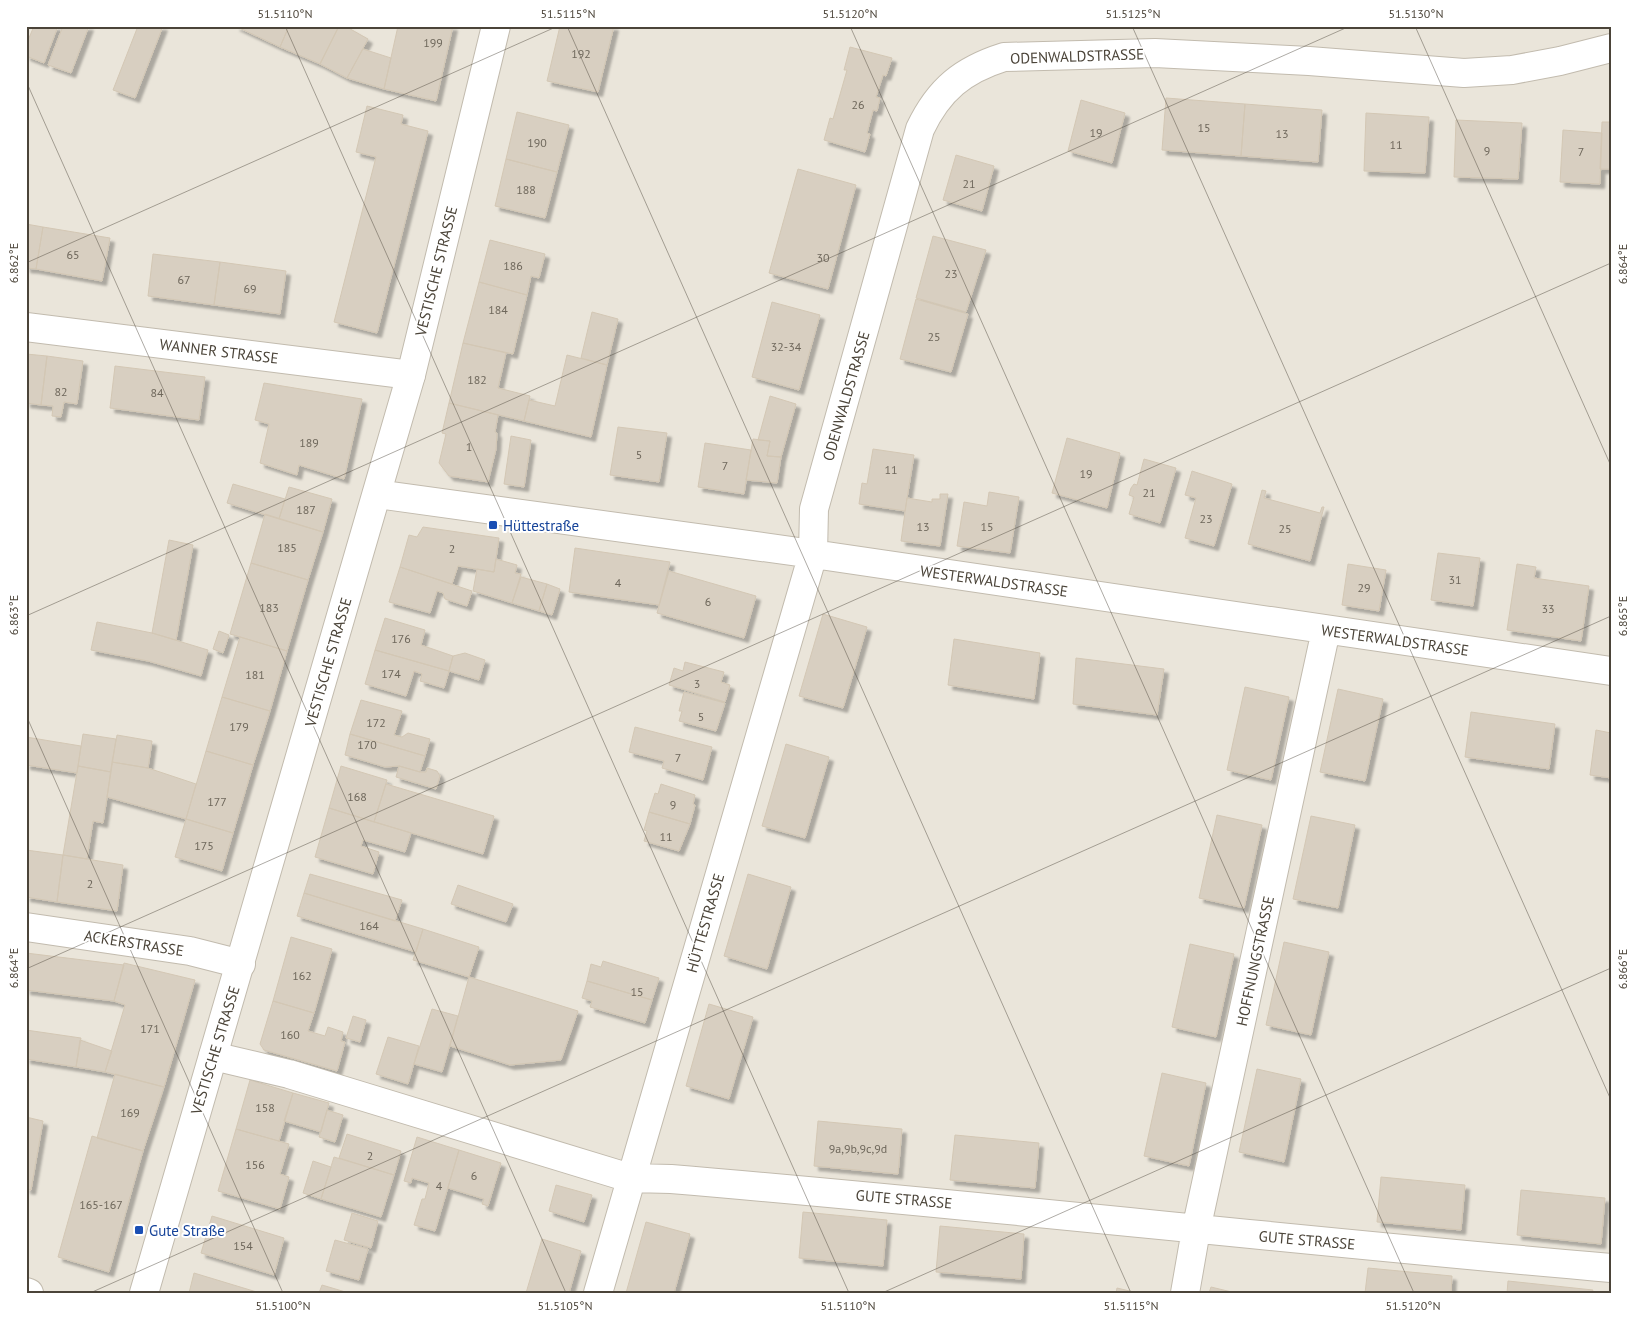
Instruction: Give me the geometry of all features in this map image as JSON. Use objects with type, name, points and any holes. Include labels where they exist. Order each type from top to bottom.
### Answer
[{"type":"street","name":"VESTISCHE STRASSE","points":[[144,1293],[411,376],[496,26]]},
{"type":"street","name":"ODENWALDSTRASSE","points":[[813,554],[814,509],[920,129],[937,99],[959,77],[981,64],[1004,57],[1155,53],[1299,60],[1464,73],[1512,70],[1560,62],[1611,48]]},
{"type":"street","name":"WANNER STRASSE","points":[[26,327],[411,376]]},
{"type":"street","name":"WESTERWALDSTRASSE","points":[[377,494],[813,554],[1611,672]]},
{"type":"street","name":"HÜTTESTRASSE","points":[[598,1293],[813,554]]},
{"type":"street","name":"HOFFNUNGSTRASSE","points":[[1185,1293],[1196,1230],[1326,630]]},
{"type":"street","name":"ACKERSTRASSE","points":[[26,927],[190,951],[241,964]]},
{"type":"street","name":"GUTE STRASSE","points":[[213,1056],[289,1074],[630,1178],[670,1179],[914,1199],[1196,1230],[1611,1268]]},
{"type":"shaded area","points":[[26,26],[1611,26],[1611,1293],[26,1293]]},
{"type":"building","points":[[34,26],[58,26],[44,63],[26,56],[26,45]]},
{"type":"building","points":[[63,26],[89,26],[71,73],[48,65]]},
{"type":"building","points":[[138,26],[163,26],[135,98],[113,90]]},
{"type":"building","points":[[235,26],[289,26],[280,47]]},
{"type":"building","points":[[289,26],[339,26],[320,64],[280,47]]},
{"type":"building","points":[[339,26],[345,26],[368,39],[347,78],[320,64]]},
{"type":"building","points":[[398,26],[453,26],[436,101],[384,89]]},
{"type":"building","points":[[560,26],[614,26],[598,92],[547,81]]},
{"type":"building","points":[[850,47],[892,58],[886,76],[883,75],[876,97],[880,98],[877,111],[873,110],[867,133],[870,134],[865,152],[824,140],[830,118],[833,119],[847,70],[844,70]]},
{"type":"building","points":[[363,49],[391,58],[384,89],[347,78]]},
{"type":"building","points":[[1166,98],[1245,104],[1241,156],[1162,150]]},
{"type":"building","points":[[1081,100],[1125,113],[1112,163],[1068,151]]},
{"type":"building","points":[[1245,104],[1322,110],[1318,162],[1241,156]]},
{"type":"building","points":[[367,106],[403,115],[401,124],[428,131],[377,333],[334,322],[376,157],[356,152]]},
{"type":"building","points":[[517,112],[569,125],[557,172],[506,159]]},
{"type":"building","points":[[1366,113],[1429,117],[1425,173],[1364,171]]},
{"type":"building","points":[[1456,120],[1522,123],[1518,179],[1454,177]]},
{"type":"building","points":[[1602,122],[1611,122],[1611,169],[1600,169]]},
{"type":"building","points":[[1563,130],[1602,133],[1600,184],[1560,182]]},
{"type":"building","points":[[956,155],[994,166],[982,211],[943,200]]},
{"type":"building","points":[[506,159],[557,172],[545,218],[495,206]]},
{"type":"building","points":[[798,169],[856,185],[828,289],[769,273]]},
{"type":"building","points":[[26,224],[43,227],[36,269],[26,268]]},
{"type":"building","points":[[43,227],[110,238],[102,281],[36,269]]},
{"type":"building","points":[[933,236],[986,250],[966,312],[916,298]]},
{"type":"building","points":[[490,240],[545,254],[539,278],[531,276],[527,295],[479,282]]},
{"type":"building","points":[[153,254],[220,262],[214,305],[148,296]]},
{"type":"building","points":[[220,262],[286,271],[280,314],[214,305]]},
{"type":"building","points":[[479,282],[527,295],[513,354],[463,343]]},
{"type":"building","points":[[916,299],[968,314],[951,372],[900,359]]},
{"type":"building","points":[[772,302],[820,315],[799,390],[752,377]]},
{"type":"building","points":[[592,312],[618,319],[607,365],[581,358]]},
{"type":"building","points":[[463,343],[506,353],[498,388],[530,396],[524,421],[449,403]]},
{"type":"building","points":[[26,354],[47,356],[41,405],[26,403]]},
{"type":"building","points":[[567,355],[607,365],[591,437],[524,421],[529,400],[555,406]]},
{"type":"building","points":[[47,356],[83,361],[77,404],[64,402],[61,417],[52,416],[53,406],[41,405]]},
{"type":"building","points":[[115,366],[205,377],[199,420],[110,408]]},
{"type":"building","points":[[264,383],[362,399],[344,479],[299,465],[297,475],[260,463],[269,424],[255,420]]},
{"type":"building","points":[[770,396],[796,404],[781,457],[767,456],[770,441],[758,440]]},
{"type":"building","points":[[449,403],[498,415],[495,432],[497,433],[496,449],[488,482],[449,476],[439,463],[446,434],[442,433]]},
{"type":"building","points":[[618,427],[667,433],[659,482],[610,475]]},
{"type":"building","points":[[511,436],[531,440],[524,487],[504,484]]},
{"type":"building","points":[[1067,438],[1120,453],[1107,508],[1052,493]]},
{"type":"building","points":[[753,439],[770,441],[767,456],[781,457],[777,483],[746,480]]},
{"type":"building","points":[[705,443],[751,450],[744,494],[698,487]]},
{"type":"building","points":[[873,449],[914,455],[905,511],[859,504],[862,483],[867,484]]},
{"type":"building","points":[[1144,459],[1176,468],[1160,523],[1129,514],[1134,497],[1129,495],[1134,484],[1137,485]]},
{"type":"building","points":[[1192,471],[1232,484],[1214,546],[1185,538],[1196,498],[1185,495]]},
{"type":"building","points":[[233,484],[285,499],[279,519],[227,503]]},
{"type":"building","points":[[289,487],[332,499],[323,532],[279,519]]},
{"type":"building","points":[[1262,490],[1266,491],[1264,498],[1320,513],[1322,507],[1324,507],[1310,561],[1248,544]]},
{"type":"building","points":[[989,492],[1019,497],[1010,553],[957,546],[964,502],[987,506]]},
{"type":"building","points":[[940,494],[948,494],[940,546],[901,541],[907,498],[932,502],[932,499],[940,499]]},
{"type":"building","points":[[265,514],[323,532],[308,580],[251,563]]},
{"type":"building","points":[[423,527],[499,538],[494,572],[458,566],[452,584],[400,567],[409,535],[417,537]]},
{"type":"building","points":[[169,540],[193,545],[176,640],[152,633]]},
{"type":"building","points":[[575,548],[670,562],[659,605],[569,592]]},
{"type":"building","points":[[1438,553],[1480,558],[1473,606],[1431,600]]},
{"type":"building","points":[[496,559],[517,565],[515,573],[521,574],[512,603],[473,591],[477,569],[494,572]]},
{"type":"building","points":[[251,563],[308,580],[287,651],[230,634]]},
{"type":"building","points":[[1348,564],[1386,570],[1379,611],[1342,605]]},
{"type":"building","points":[[1517,564],[1536,567],[1534,578],[1589,586],[1581,641],[1507,630]]},
{"type":"building","points":[[400,567],[472,591],[467,606],[445,599],[443,593],[437,591],[430,613],[389,602]]},
{"type":"building","points":[[669,571],[756,596],[744,638],[657,613]]},
{"type":"building","points":[[521,577],[547,584],[539,611],[512,603]]},
{"type":"building","points":[[547,584],[560,589],[552,615],[539,611]]},
{"type":"building","points":[[823,614],[867,627],[843,708],[799,696]]},
{"type":"building","points":[[385,618],[425,630],[421,645],[453,656],[449,671],[375,650]]},
{"type":"building","points":[[97,622],[152,633],[208,650],[201,676],[148,661],[91,650]]},
{"type":"building","points":[[219,631],[229,635],[223,653],[213,649]]},
{"type":"building","points":[[240,637],[287,651],[270,711],[222,697]]},
{"type":"building","points":[[954,639],[1040,653],[1034,699],[948,685]]},
{"type":"building","points":[[375,650],[449,671],[444,688],[420,681],[422,674],[414,671],[406,696],[365,684]]},
{"type":"building","points":[[465,653],[485,660],[479,680],[449,671],[453,656]]},
{"type":"building","points":[[1076,658],[1164,669],[1157,715],[1073,704]]},
{"type":"building","points":[[685,662],[724,672],[721,682],[730,685],[725,702],[669,685],[674,668],[683,671]]},
{"type":"building","points":[[1245,687],[1289,697],[1271,780],[1227,770]]},
{"type":"building","points":[[1338,689],[1383,699],[1365,781],[1320,772]]},
{"type":"building","points":[[684,692],[725,703],[716,731],[679,721],[682,711],[679,711]]},
{"type":"building","points":[[222,697],[270,711],[253,765],[206,751]]},
{"type":"building","points":[[361,700],[402,711],[394,735],[402,737],[408,733],[430,739],[425,756],[350,734]]},
{"type":"building","points":[[1471,712],[1555,724],[1549,769],[1465,757]]},
{"type":"building","points":[[635,727],[712,747],[703,780],[662,768],[664,761],[629,752]]},
{"type":"building","points":[[1596,730],[1611,733],[1611,778],[1590,775]]},
{"type":"building","points":[[83,734],[116,739],[111,772],[78,766]]},
{"type":"building","points":[[350,734],[425,756],[420,772],[399,766],[385,767],[345,755]]},
{"type":"building","points":[[117,735],[152,741],[148,768],[112,762]]},
{"type":"building","points":[[26,737],[81,746],[77,773],[26,765]]},
{"type":"building","points":[[786,744],[829,757],[805,838],[762,826]]},
{"type":"building","points":[[206,751],[253,765],[233,833],[186,819]]},
{"type":"building","points":[[112,762],[148,768],[196,784],[186,819],[107,797]]},
{"type":"building","points":[[78,766],[111,772],[103,823],[93,821],[87,859],[63,855]]},
{"type":"building","points":[[341,766],[387,780],[374,822],[329,808]]},
{"type":"building","points":[[399,766],[420,772],[426,772],[427,768],[437,771],[440,776],[436,789],[396,777]]},
{"type":"building","points":[[386,784],[494,816],[483,854],[374,822]]},
{"type":"building","points":[[661,784],[695,795],[693,804],[695,805],[690,824],[649,812],[655,793],[658,794]]},
{"type":"building","points":[[329,808],[411,833],[405,852],[363,840],[361,846],[379,852],[373,874],[315,857]]},
{"type":"building","points":[[649,812],[690,824],[679,851],[644,841],[647,831],[644,830]]},
{"type":"building","points":[[1217,815],[1262,825],[1244,908],[1199,898]]},
{"type":"building","points":[[1311,816],[1355,825],[1338,908],[1293,899]]},
{"type":"building","points":[[186,819],[233,833],[222,871],[175,857]]},
{"type":"building","points":[[26,850],[63,855],[57,902],[26,897]]},
{"type":"building","points":[[63,855],[123,865],[117,911],[57,902]]},
{"type":"building","points":[[310,874],[402,900],[395,921],[304,893]]},
{"type":"building","points":[[748,874],[791,887],[767,969],[724,956]]},
{"type":"building","points":[[458,885],[513,904],[506,922],[451,904]]},
{"type":"building","points":[[304,893],[423,929],[416,952],[297,916]]},
{"type":"building","points":[[423,929],[479,947],[469,977],[413,960]]},
{"type":"building","points":[[291,937],[332,949],[314,1013],[273,1001]]},
{"type":"building","points":[[1284,942],[1329,952],[1311,1035],[1266,1025]]},
{"type":"building","points":[[1190,944],[1234,954],[1216,1037],[1172,1027]]},
{"type":"building","points":[[26,953],[124,965],[114,1001],[26,990]]},
{"type":"building","points":[[603,961],[659,978],[652,1000],[587,981],[591,964],[601,967]]},
{"type":"building","points":[[124,963],[195,980],[164,1087],[105,1072],[125,1005],[114,1001]]},
{"type":"building","points":[[469,977],[578,1011],[561,1060],[510,1065],[450,1046]]},
{"type":"building","points":[[587,981],[652,1000],[645,1023],[590,1007],[592,1001],[582,998]]},
{"type":"building","points":[[273,1001],[314,1013],[308,1031],[325,1036],[328,1027],[343,1032],[341,1041],[345,1042],[337,1071],[264,1050],[260,1044]]},
{"type":"building","points":[[709,1004],[753,1017],[729,1099],[686,1086]]},
{"type":"building","points":[[432,1009],[458,1016],[442,1072],[414,1064]]},
{"type":"building","points":[[353,1016],[366,1020],[360,1042],[346,1038]]},
{"type":"building","points":[[26,1030],[81,1038],[76,1067],[26,1059]]},
{"type":"building","points":[[388,1037],[419,1046],[408,1084],[376,1074]]},
{"type":"building","points":[[80,1040],[112,1051],[105,1072],[76,1067]]},
{"type":"building","points":[[1257,1069],[1301,1079],[1284,1162],[1239,1152]]},
{"type":"building","points":[[1162,1073],[1206,1083],[1189,1166],[1144,1156]]},
{"type":"building","points":[[115,1074],[164,1087],[143,1151],[97,1138]]},
{"type":"building","points":[[250,1080],[293,1093],[279,1141],[236,1129]]},
{"type":"building","points":[[293,1093],[329,1103],[321,1132],[284,1121]]},
{"type":"building","points":[[327,1110],[343,1115],[335,1142],[319,1137]]},
{"type":"building","points":[[26,1117],[43,1121],[31,1190],[26,1189]]},
{"type":"building","points":[[818,1121],[902,1129],[898,1174],[814,1166]]},
{"type":"building","points":[[236,1129],[289,1144],[280,1174],[289,1177],[280,1209],[218,1191]]},
{"type":"building","points":[[347,1134],[401,1151],[394,1175],[339,1158]]},
{"type":"building","points":[[955,1135],[1039,1143],[1035,1188],[950,1180]]},
{"type":"building","points":[[92,1136],[143,1151],[109,1272],[58,1257]]},
{"type":"building","points":[[417,1137],[459,1150],[435,1231],[414,1225],[422,1199],[425,1199],[429,1183],[412,1178],[411,1183],[404,1181]]},
{"type":"building","points":[[459,1150],[501,1163],[488,1206],[482,1204],[484,1199],[448,1188]]},
{"type":"building","points":[[334,1157],[394,1175],[381,1217],[321,1199]]},
{"type":"building","points":[[313,1161],[331,1167],[321,1199],[303,1193]]},
{"type":"building","points":[[1381,1177],[1465,1185],[1461,1230],[1377,1222]]},
{"type":"building","points":[[556,1185],[592,1195],[584,1222],[549,1211]]},
{"type":"building","points":[[1521,1190],[1605,1198],[1601,1244],[1517,1235]]},
{"type":"building","points":[[803,1212],[887,1220],[883,1266],[799,1258]]},
{"type":"building","points":[[352,1213],[378,1221],[371,1248],[344,1240]]},
{"type":"building","points":[[212,1216],[284,1238],[274,1275],[201,1253]]},
{"type":"building","points":[[646,1222],[690,1234],[674,1293],[626,1293]]},
{"type":"building","points":[[940,1226],[1024,1234],[1021,1279],[936,1272]]},
{"type":"building","points":[[542,1239],[581,1251],[569,1293],[526,1293]]},
{"type":"building","points":[[335,1240],[368,1249],[359,1280],[326,1271]]},
{"type":"building","points":[[1368,1268],[1452,1276],[1451,1293],[1365,1293]]},
{"type":"building","points":[[194,1273],[260,1293],[189,1293]]},
{"type":"building","points":[[1508,1281],[1593,1290],[1592,1293],[1507,1293]]},
{"type":"building","points":[[322,1285],[349,1293],[319,1293]]},
{"type":"building","points":[[1211,1287],[1236,1293],[1209,1293]]},
{"type":"building","points":[[1117,1288],[1138,1293],[1116,1293]]},
{"type":"place","name":"Hüttestraße","points":[[493,525]]},
{"type":"place","name":"Gute Straße","points":[[139,1230]]}]
